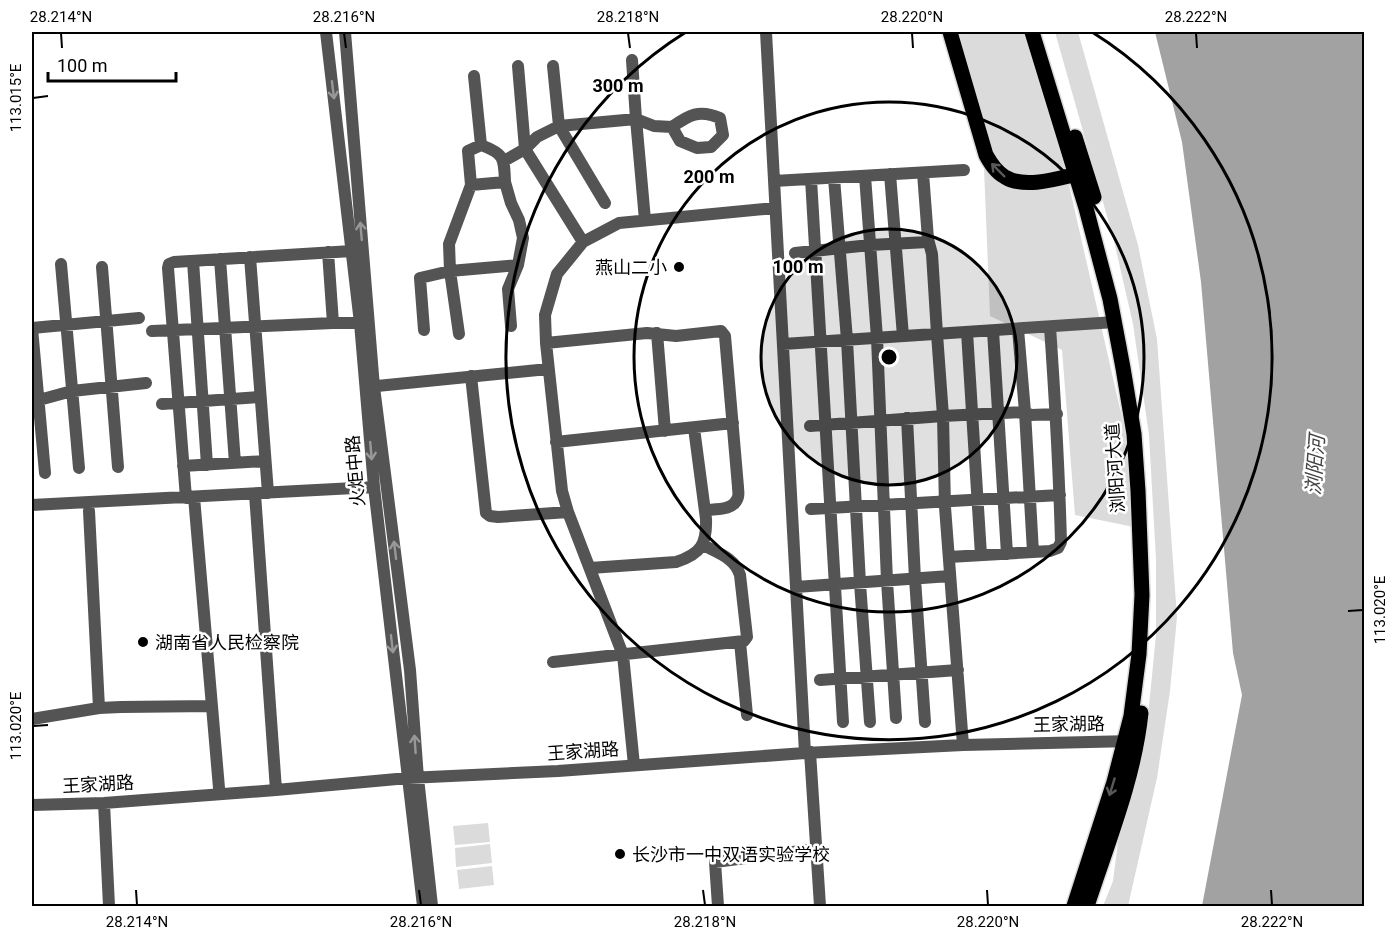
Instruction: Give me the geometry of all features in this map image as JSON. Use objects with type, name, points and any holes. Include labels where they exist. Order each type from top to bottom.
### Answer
[{"type":"main road","points":[[950,32],[986,155],[1002,176],[1012,181],[1027,183],[1081,173]]},
{"type":"main road","name":"浏阳河大道","points":[[1032,32],[1104,236],[1119,296],[1133,368],[1142,433],[1146,489],[1151,595],[1148,653],[1131,741],[1127,782],[1087,906]]},
{"type":"main road","name":"浏阳河大道","points":[[1041,32],[1081,173],[1124,368],[1134,434],[1142,595],[1139,654],[1131,716],[1131,741],[1114,782],[1074,906]]},
{"type":"street","name":"火炬中路","points":[[326,32],[360,323],[370,387],[374,488],[413,778],[423,906]]},
{"type":"street","points":[[345,32],[370,387],[410,670],[413,778],[432,906]]},
{"type":"street","points":[[765,32],[796,587],[820,906]]},
{"type":"street","points":[[632,60],[645,220]]},
{"type":"street","points":[[518,66],[525,149],[583,242]]},
{"type":"street","points":[[553,66],[559,126],[605,203]]},
{"type":"street","points":[[474,76],[481,145]]},
{"type":"street","points":[[504,160],[525,149],[537,137],[559,126],[636,119],[654,126],[672,127]]},
{"type":"street","points":[[459,334],[450,271],[449,244],[471,185],[468,151],[481,145],[494,150],[504,160],[505,182],[510,203],[519,220],[523,238],[518,265],[508,289],[511,326]]},
{"type":"street","points":[[774,181],[964,170]]},
{"type":"street","points":[[923,172],[938,334],[945,501],[963,745]]},
{"type":"street","points":[[890,174],[903,336]]},
{"type":"street","points":[[865,176],[877,338],[887,581],[896,718]]},
{"type":"street","points":[[834,178],[847,340],[870,722]]},
{"type":"street","points":[[811,179],[843,722]]},
{"type":"street","points":[[471,185],[505,182]]},
{"type":"street","points":[[634,765],[623,655],[562,491],[548,369],[545,315],[557,274],[583,242],[619,223],[775,208]]},
{"type":"street","points":[[795,253],[928,242]]},
{"type":"street","points":[[219,788],[190,498],[183,466],[168,268],[169,264],[193,261],[352,251]]},
{"type":"street","points":[[328,252],[333,323]]},
{"type":"street","points":[[250,257],[268,493]]},
{"type":"street","points":[[220,259],[235,463]]},
{"type":"street","points":[[193,261],[207,465]]},
{"type":"street","points":[[61,264],[79,468]]},
{"type":"street","points":[[424,330],[420,278],[450,271],[518,265]]},
{"type":"street","points":[[102,267],[118,467]]},
{"type":"street","points":[[45,473],[32,328],[139,318]]},
{"type":"street","points":[[783,344],[1115,322]]},
{"type":"street","points":[[152,332],[360,323]]},
{"type":"street","points":[[949,557],[1050,551],[1058,548],[1061,542],[1057,414],[1050,327]]},
{"type":"street","points":[[1018,329],[1033,552]]},
{"type":"street","points":[[546,343],[647,333],[676,336],[721,331],[725,336],[738,497],[733,505],[722,509],[705,510]]},
{"type":"street","points":[[993,331],[1007,554]]},
{"type":"street","points":[[967,332],[981,555]]},
{"type":"street","points":[[657,333],[664,431]]},
{"type":"street","points":[[370,387],[548,369]]},
{"type":"street","points":[[471,376],[486,513],[498,517],[568,512]]},
{"type":"street","points":[[39,400],[72,391],[146,384]]},
{"type":"street","points":[[162,405],[260,398]]},
{"type":"street","points":[[810,426],[973,414],[1025,412],[1031,415],[1057,414]]},
{"type":"street","points":[[907,418],[925,722]]},
{"type":"street","points":[[556,442],[733,423]]},
{"type":"street","points":[[591,568],[676,562],[696,553],[703,545],[707,532],[694,428]]},
{"type":"street","points":[[183,466],[266,461]]},
{"type":"street","points":[[32,505],[374,488]]},
{"type":"street","points":[[255,494],[276,790]]},
{"type":"street","points":[[811,509],[1060,495]]},
{"type":"street","points":[[89,511],[99,708]]},
{"type":"street","points":[[553,662],[744,641],[747,637],[737,566],[703,545]]},
{"type":"street","points":[[796,587],[950,576]]},
{"type":"street","points":[[740,642],[747,715]]},
{"type":"street","points":[[820,680],[958,670]]},
{"type":"street","points":[[32,719],[99,708],[212,706]]},
{"type":"street","name":"王家湖路","points":[[32,805],[104,802],[413,778],[558,771],[808,753],[963,745],[1131,741]]},
{"type":"street","points":[[104,802],[110,906]]},
{"type":"street","points":[[718,906],[715,862],[816,849]]},
{"type":"shaded area","points":[[942,32],[1023,32],[1066,172],[1126,435],[1134,527],[1075,515],[1062,350],[990,316],[983,143]]},
{"type":"shaded area","points":[[1055,32],[1078,32],[1138,245],[1157,339],[1177,617],[1170,691],[1157,778],[1128,906],[1103,906],[1113,881],[1118,842],[1148,716],[1156,635],[1156,559],[1149,435],[1133,324],[1114,241]]},
{"type":"shaded area","points":[[488,823],[490,842],[455,845],[453,826]]},
{"type":"shaded area","points":[[490,844],[492,863],[456,867],[455,848]]},
{"type":"shaded area","points":[[492,866],[494,885],[459,889],[457,870]]},
{"type":"water","name":"浏阳河","points":[[1155,32],[1364,32],[1364,906],[1202,906],[1242,695],[1233,653],[1201,282],[1182,142]]},
{"type":"place","name":"燕山二小","points":[[679,267]]},
{"type":"place","name":"湖南省人民检察院","points":[[143,642]]},
{"type":"place","name":"长沙市一中双语实验学校","points":[[620,854]]}]
